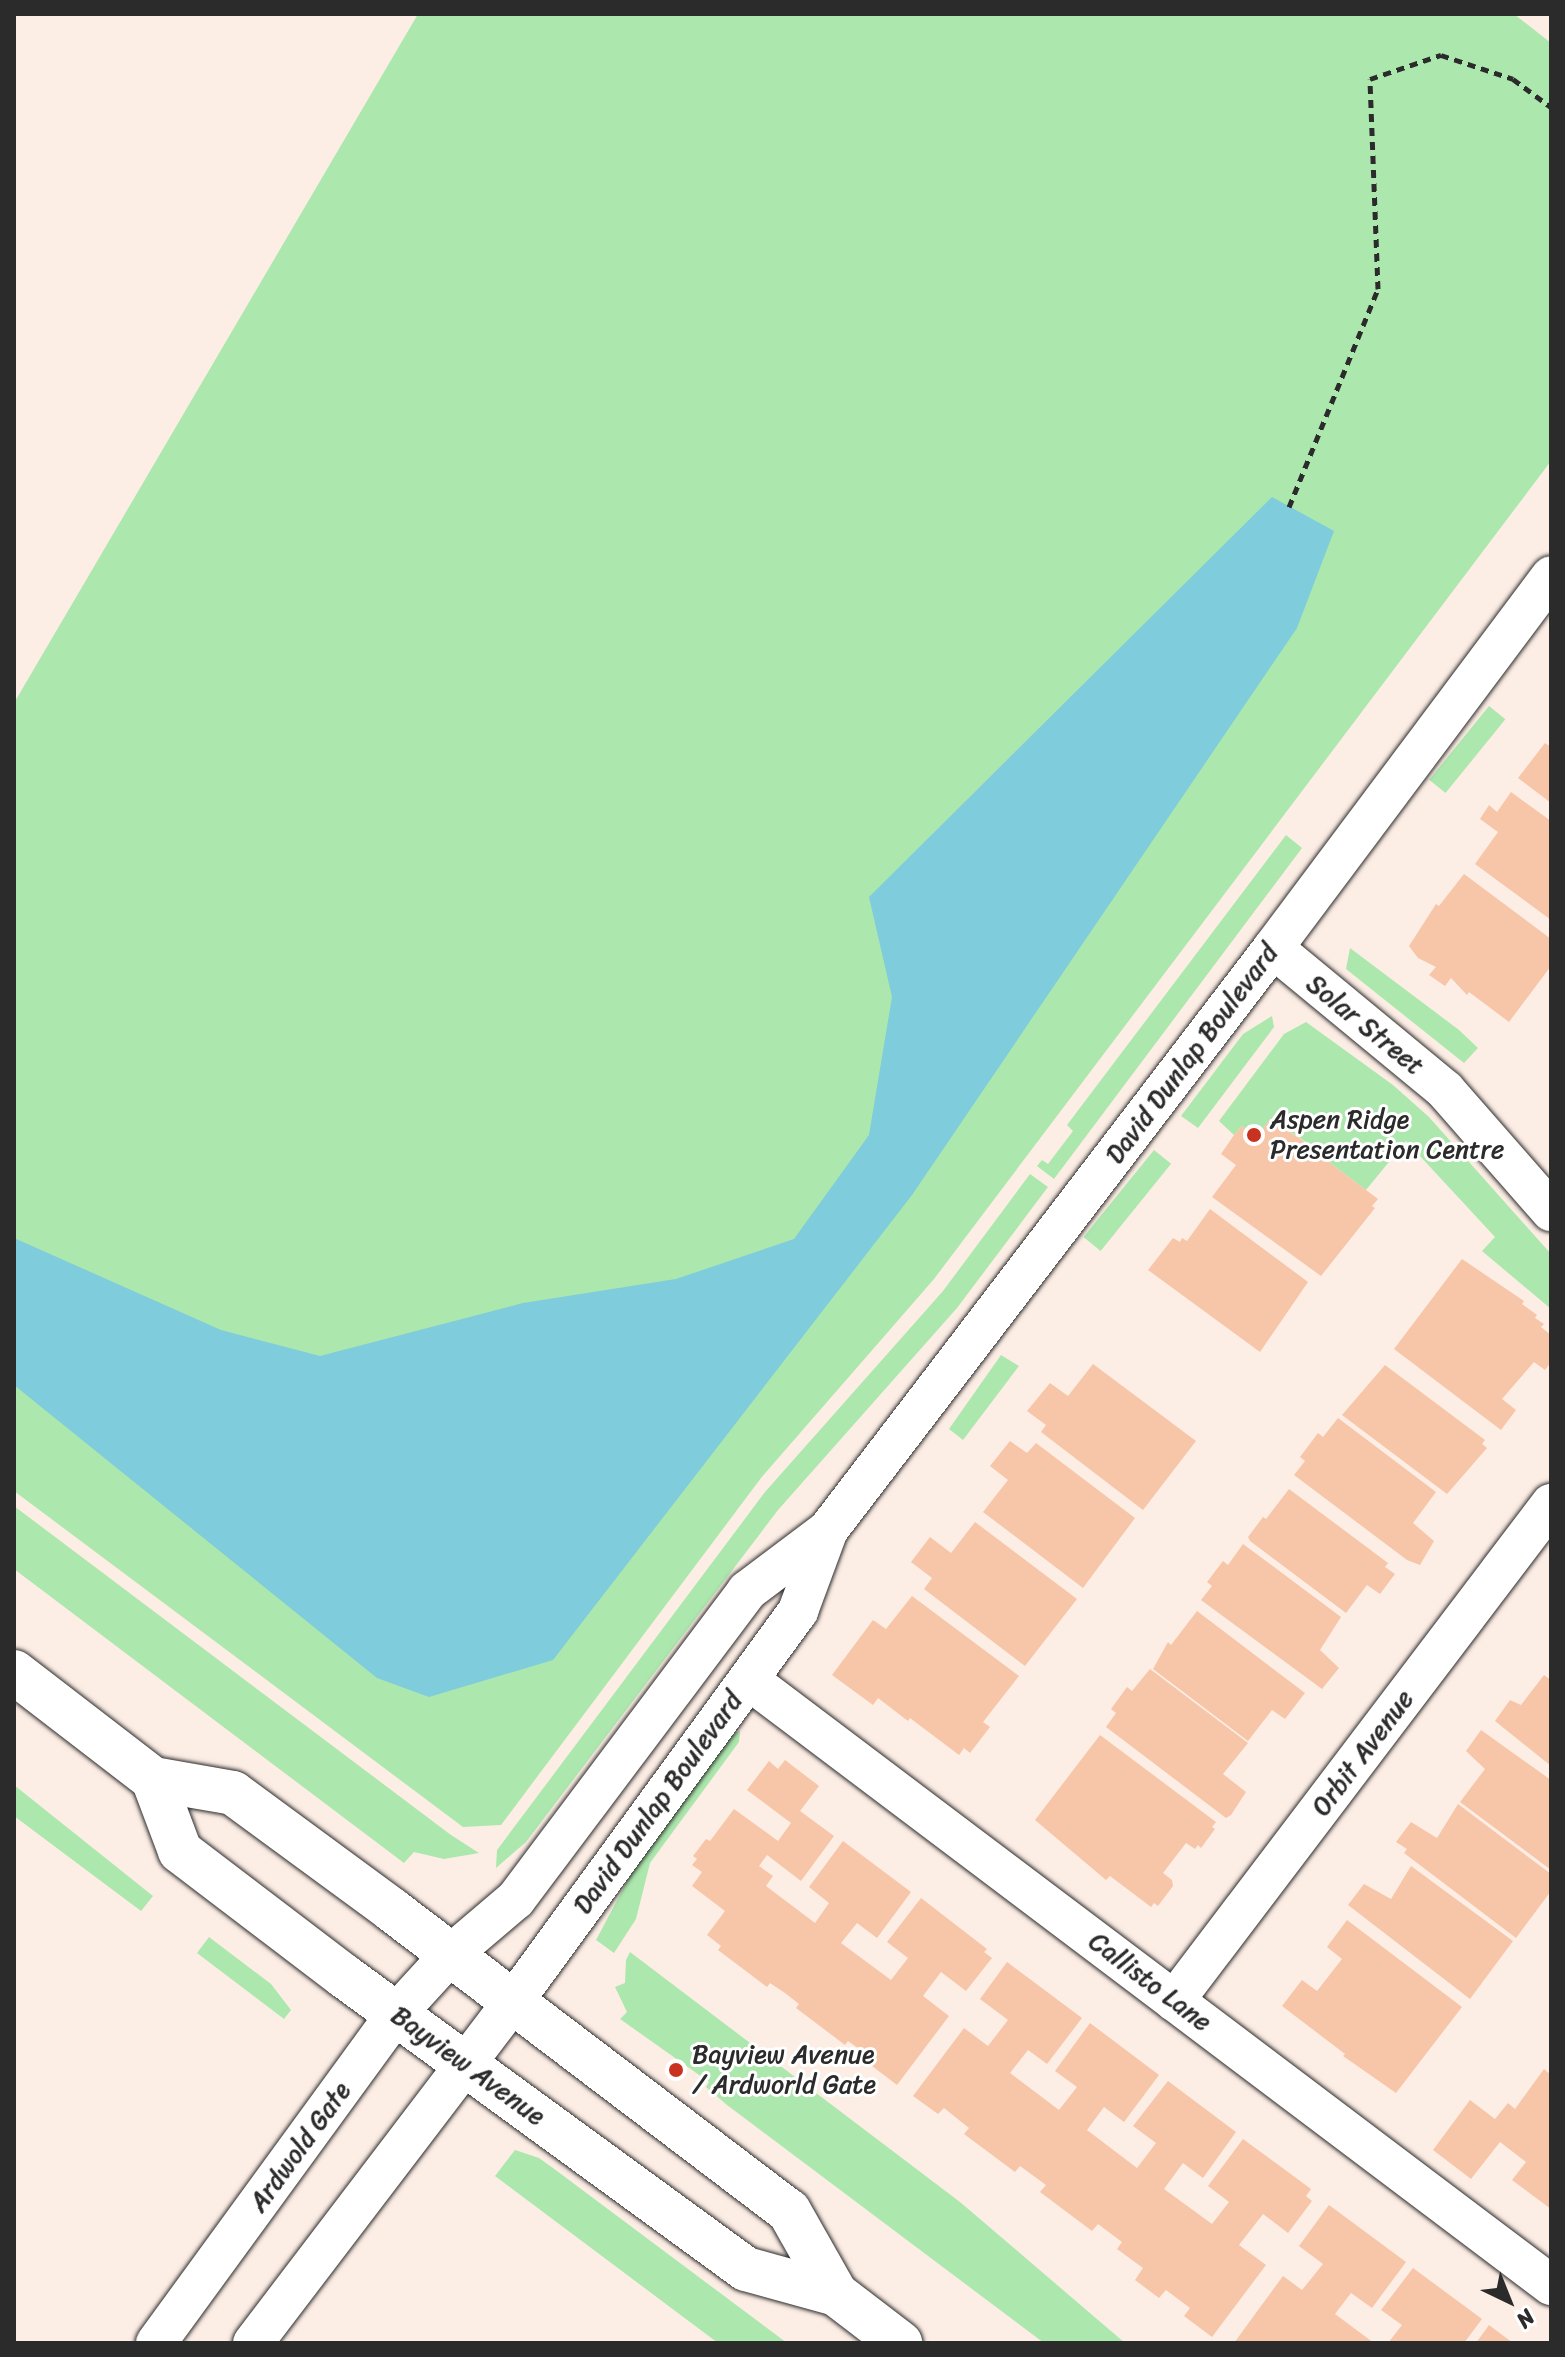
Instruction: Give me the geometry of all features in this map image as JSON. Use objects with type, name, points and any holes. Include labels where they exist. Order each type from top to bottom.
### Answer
[{"type":"main road","name":"Bayview Avenue","points":[[14,1672],[153,1779],[233,1793],[513,2002],[789,2211],[836,2294]]},
{"type":"main road","name":"Bayview Avenue","points":[[153,1779],[180,1851],[396,2014],[746,2269],[836,2294],[900,2343]]},
{"type":"street","name":"David Dunlap Boulevard","points":[[449,1956],[516,1899],[747,1591],[828,1530],[1273,948],[1551,576]]},
{"type":"street","name":"Solar Street","points":[[1273,948],[1445,1090],[1551,1211]]},
{"type":"street","name":"Orbit Avenue","points":[[1174,2001],[1551,1504]]},
{"type":"street","name":"David Dunlap Boulevard","points":[[466,2064],[798,1611],[828,1530]]},
{"type":"street","name":"Callisto Lane","points":[[749,1680],[1551,2285]]},
{"type":"street","name":"Ardwold Gate","points":[[156,2343],[396,2014],[449,1956]]},
{"type":"street","points":[[253,2343],[466,2064]]},
{"type":"path","points":[[1289,507],[1378,289],[1370,79],[1441,55],[1513,79],[1551,107]]},
{"type":"green space","points":[[418,14],[1514,14],[1551,43],[1551,461],[934,1279],[761,1478],[501,1825],[463,1827],[14,1491],[14,703]]},
{"type":"green space","points":[[1489,706],[1505,719],[1446,793],[1429,780]]},
{"type":"green space","points":[[1286,835],[1302,848],[1054,1179],[1037,1166],[1042,1160],[1048,1164],[1073,1131],[1067,1125]]},
{"type":"green space","points":[[1350,948],[1459,1030],[1478,1048],[1464,1063],[1346,969]]},
{"type":"green space","points":[[1272,1016],[1274,1027],[1198,1128],[1181,1116],[1243,1034]]},
{"type":"green space","points":[[1306,1022],[1393,1085],[1429,1117],[1551,1254],[1551,1309],[1482,1251],[1495,1237],[1406,1141],[1366,1190],[1326,1160],[1328,1156],[1270,1119],[1257,1137],[1242,1126],[1234,1135],[1219,1121],[1284,1034]]},
{"type":"green space","points":[[1154,1150],[1171,1164],[1101,1251],[1084,1237]]},
{"type":"green space","points":[[1030,1174],[1048,1187],[957,1308],[778,1510],[526,1842],[496,1868],[497,1850],[765,1492],[943,1291]]},
{"type":"green space","points":[[1001,1355],[1019,1366],[963,1440],[949,1429]]},
{"type":"green space","points":[[14,1506],[479,1853],[444,1859],[414,1852],[404,1863],[14,1569]]},
{"type":"green space","points":[[740,1731],[739,1742],[650,1863],[636,1919],[614,1953],[596,1940],[656,1827],[724,1738]]},
{"type":"green space","points":[[14,1785],[153,1896],[141,1911],[14,1816]]},
{"type":"green space","points":[[209,1937],[271,1984],[291,2010],[284,2019],[197,1953]]},
{"type":"green space","points":[[630,1952],[960,2202],[1125,2343],[1044,2343],[727,2105],[706,2087],[709,2082],[620,2019],[627,2012],[615,1987],[625,1983],[626,1960]]},
{"type":"green space","points":[[515,2150],[539,2158],[787,2343],[718,2343],[495,2176]]},
{"type":"water","points":[[1272,497],[1334,531],[1297,628],[912,1195],[553,1660],[429,1697],[377,1678],[14,1385],[14,1238],[221,1330],[320,1356],[523,1303],[676,1279],[794,1239],[869,1135],[892,997],[869,897]]},
{"type":"building","points":[[1545,743],[1551,747],[1551,803],[1518,778]]},
{"type":"building","points":[[1511,792],[1551,821],[1551,920],[1475,864],[1498,832],[1480,819],[1489,805],[1497,812]]},
{"type":"building","points":[[1464,874],[1551,939],[1551,966],[1509,1022],[1469,992],[1467,995],[1451,978],[1445,986],[1429,975],[1436,967],[1418,958],[1409,946],[1436,904],[1439,906]]},
{"type":"building","points":[[1270,1119],[1328,1157],[1326,1160],[1378,1199],[1372,1206],[1375,1208],[1321,1276],[1212,1197],[1236,1165],[1221,1154],[1234,1135],[1242,1126],[1257,1137]]},
{"type":"building","points":[[1210,1209],[1308,1282],[1260,1352],[1148,1270],[1173,1238],[1180,1242],[1182,1238],[1187,1241]]},
{"type":"building","points":[[1462,1259],[1524,1301],[1522,1304],[1537,1315],[1535,1318],[1544,1324],[1541,1327],[1551,1335],[1551,1362],[1545,1370],[1534,1362],[1502,1399],[1516,1410],[1501,1430],[1394,1349]]},
{"type":"building","points":[[1093,1364],[1196,1441],[1143,1510],[1041,1432],[1046,1425],[1027,1411],[1050,1383],[1068,1396]]},
{"type":"building","points":[[1385,1365],[1485,1440],[1482,1444],[1487,1448],[1447,1494],[1342,1415]]},
{"type":"building","points":[[1338,1418],[1436,1492],[1413,1523],[1434,1541],[1420,1565],[1407,1560],[1294,1475],[1305,1461],[1300,1457],[1318,1433],[1323,1437]]},
{"type":"building","points":[[1010,1441],[1027,1453],[1036,1443],[1135,1518],[1083,1588],[983,1512],[1008,1480],[990,1466]]},
{"type":"building","points":[[1289,1489],[1388,1563],[1385,1567],[1395,1574],[1380,1594],[1367,1585],[1346,1613],[1250,1541],[1248,1537],[1263,1517],[1266,1519]]},
{"type":"building","points":[[975,1522],[1077,1599],[1025,1666],[924,1589],[932,1578],[911,1562],[930,1537],[951,1553]]},
{"type":"building","points":[[1243,1544],[1341,1617],[1320,1650],[1339,1668],[1322,1689],[1201,1600],[1212,1586],[1207,1582],[1223,1561],[1228,1565]]},
{"type":"building","points":[[912,1596],[1019,1676],[983,1722],[990,1727],[970,1753],[964,1748],[959,1755],[910,1718],[908,1721],[878,1698],[873,1705],[832,1675],[873,1620],[886,1629]]},
{"type":"building","points":[[1197,1611],[1305,1693],[1285,1719],[1272,1710],[1248,1741],[1153,1669],[1168,1642],[1171,1645]]},
{"type":"building","points":[[1150,1669],[1248,1743],[1223,1774],[1246,1792],[1226,1818],[1106,1727],[1116,1713],[1111,1709],[1127,1687],[1132,1691]]},
{"type":"building","points":[[1544,1675],[1551,1680],[1551,1766],[1495,1721],[1510,1700],[1521,1705]]},
{"type":"building","points":[[1481,1730],[1551,1780],[1551,1870],[1460,1802],[1485,1769],[1466,1751]]},
{"type":"building","points":[[1100,1735],[1216,1822],[1212,1827],[1215,1829],[1201,1848],[1198,1845],[1195,1849],[1186,1843],[1163,1873],[1172,1880],[1173,1886],[1158,1906],[1154,1903],[1151,1907],[1110,1876],[1106,1880],[1035,1820]]},
{"type":"building","points":[[785,1760],[819,1786],[800,1811],[834,1836],[801,1881],[767,1855],[759,1866],[773,1876],[766,1886],[815,1923],[829,1903],[809,1887],[843,1841],[911,1892],[877,1938],[857,1923],[841,1943],[891,1980],[908,1958],[887,1942],[921,1898],[987,1949],[984,1952],[992,1958],[966,1991],[941,1972],[923,1996],[949,2016],[897,2085],[872,2066],[876,2061],[848,2041],[845,2045],[796,2008],[799,2004],[785,1993],[770,1983],[767,1987],[718,1950],[721,1946],[707,1935],[725,1911],[692,1886],[702,1872],[692,1865],[697,1859],[693,1856],[706,1839],[710,1841],[734,1809],[778,1841],[791,1823],[747,1790],[769,1761],[778,1769]]},
{"type":"building","points":[[1458,1804],[1551,1874],[1551,1891],[1516,1938],[1404,1853],[1407,1849],[1396,1842],[1411,1822],[1437,1838]]},
{"type":"building","points":[[1411,1866],[1513,1941],[1470,1999],[1348,1905],[1364,1884],[1391,1899]]},
{"type":"building","points":[[1347,1920],[1462,2007],[1396,2093],[1343,2056],[1345,2054],[1282,2006],[1302,1980],[1317,1991],[1342,1959],[1327,1947]]},
{"type":"building","points":[[1007,1962],[1082,2018],[1047,2064],[1028,2050],[1010,2073],[1059,2110],[1077,2087],[1055,2071],[1090,2023],[1159,2075],[1124,2122],[1104,2107],[1087,2130],[1137,2168],[1156,2143],[1133,2126],[1168,2081],[1236,2132],[1203,2178],[1183,2163],[1164,2189],[1212,2224],[1229,2202],[1208,2186],[1243,2139],[1311,2189],[1306,2196],[1312,2201],[1288,2233],[1263,2214],[1239,2245],[1266,2265],[1212,2337],[1184,2316],[1190,2308],[1166,2290],[1159,2298],[1135,2280],[1143,2268],[1117,2249],[1122,2242],[1098,2224],[1092,2231],[1040,2192],[1046,2185],[1020,2166],[1015,2172],[964,2134],[969,2128],[944,2108],[938,2114],[913,2096],[964,2028],[988,2046],[1008,2020],[980,1999]]},
{"type":"building","points":[[1544,2069],[1551,2075],[1551,2209],[1512,2180],[1526,2162],[1500,2142],[1471,2179],[1433,2150],[1470,2100],[1495,2119],[1508,2103],[1515,2109]]},
{"type":"building","points":[[1329,2205],[1406,2262],[1372,2308],[1351,2293],[1335,2314],[1374,2343],[1234,2343],[1283,2276],[1302,2290],[1323,2264],[1299,2246]]},
{"type":"building","points":[[1413,2268],[1482,2319],[1464,2343],[1388,2343],[1402,2325],[1381,2310]]},
{"type":"building","points":[[1489,2325],[1513,2343],[1476,2343]]},
{"type":"place","name":"Aspen Ridge Presentation Centre","points":[[1254,1135]]},
{"type":"place","name":"Bayview Avenue / Ardworld Gate","points":[[676,2070]]}]
